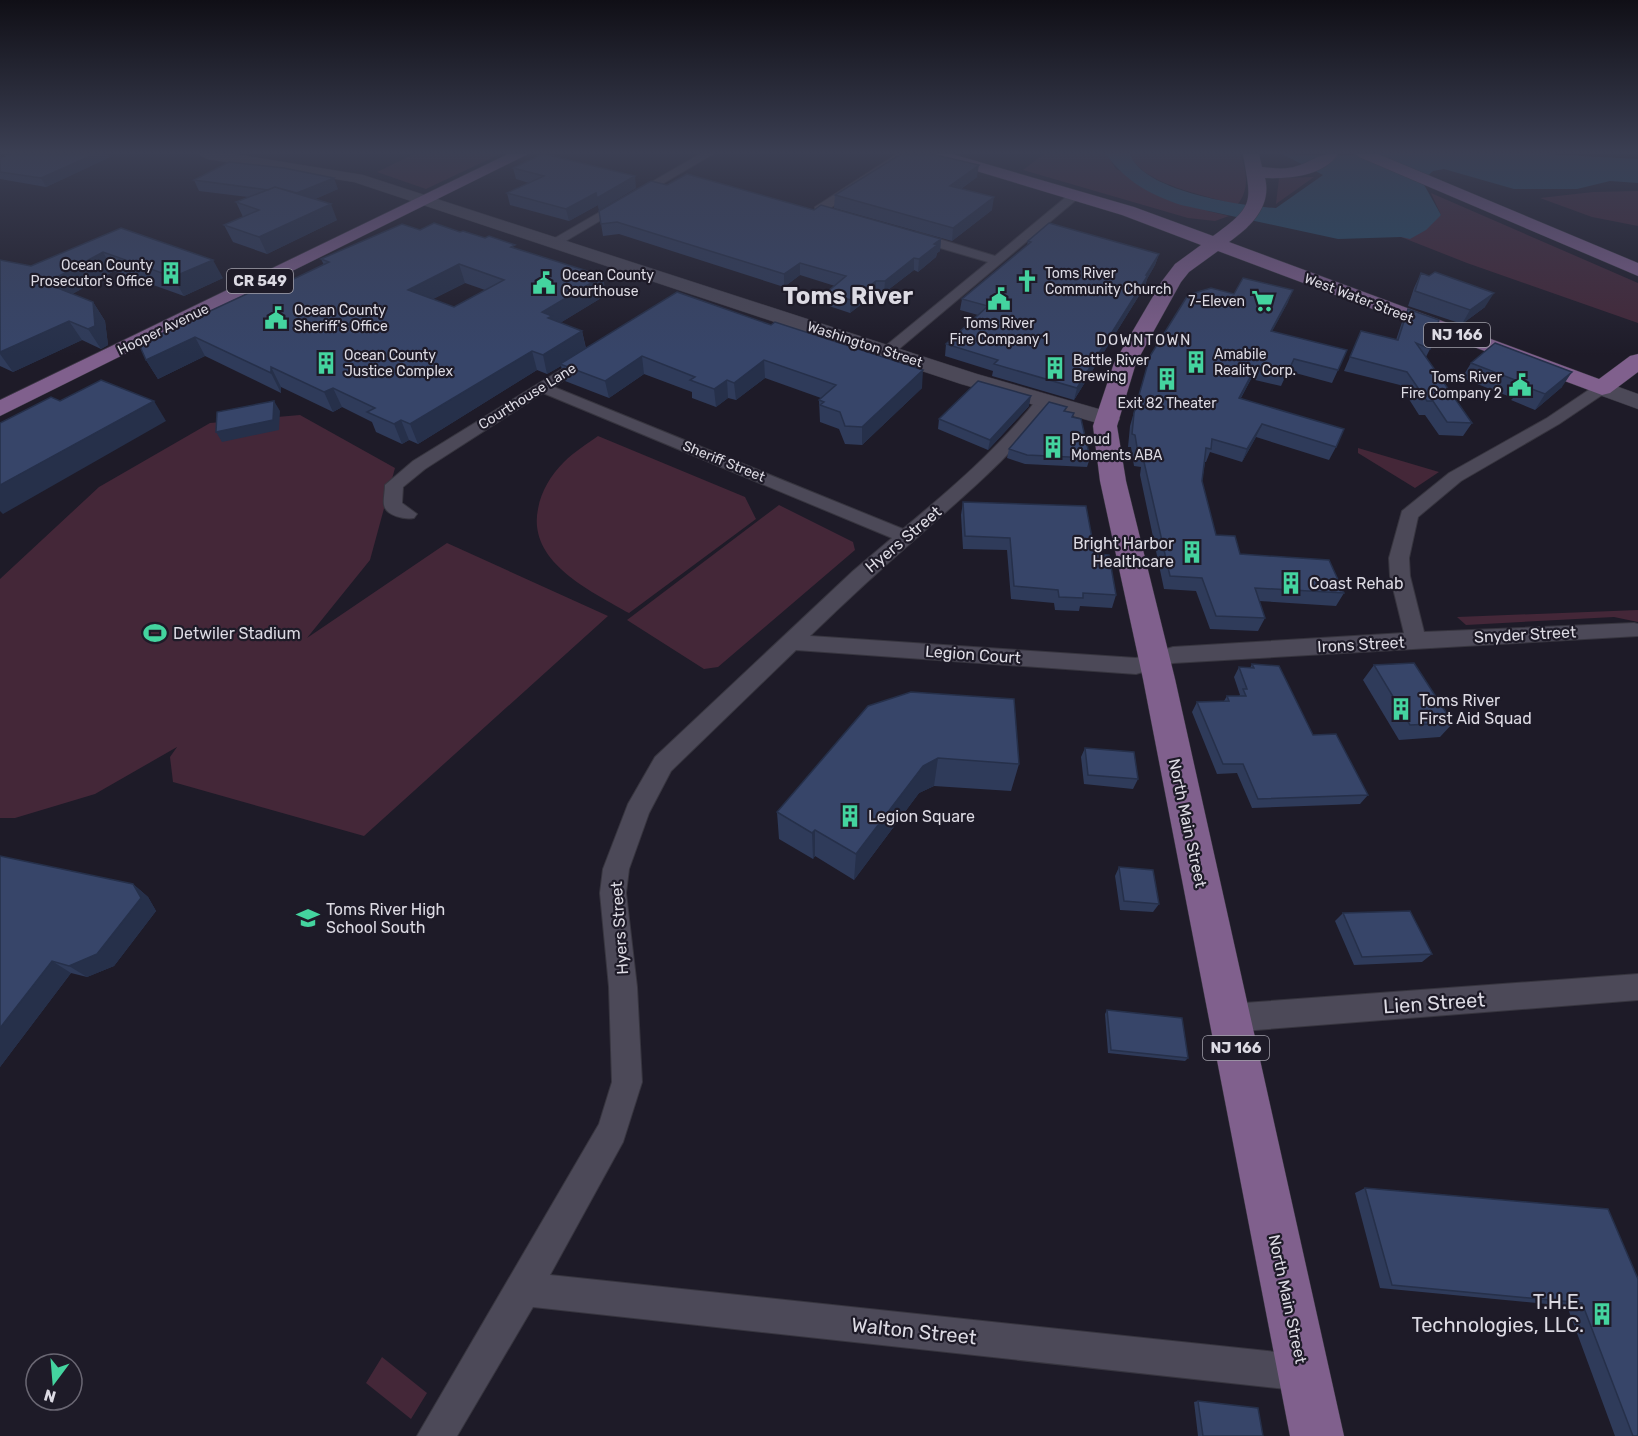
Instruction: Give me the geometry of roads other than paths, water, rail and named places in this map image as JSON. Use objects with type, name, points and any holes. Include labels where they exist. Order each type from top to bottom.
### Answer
[{"type":"main road","name":"Hooper Avenue","points":[[0,409],[383,221]]},
{"type":"main road","name":"Washington Street","points":[[487,221],[1044,401],[1108,419]]},
{"type":"main road","name":"West Water Street","points":[[1156,221],[1638,402]]},
{"type":"main road","points":[[1182,221],[1203,225],[1219,221]]},
{"type":"main road","name":"NJ 166","points":[[1216,243],[1241,221]]},
{"type":"main road","points":[[1523,221],[1638,270]]},
{"type":"main road","name":"North Main Street","points":[[1216,243],[1182,268],[1138,336],[1125,363],[1105,426],[1113,481],[1154,661],[1317,1436]]},
{"type":"main road","points":[[1182,268],[1229,260],[1260,263],[1294,273]]},
{"type":"main road","name":"Irons Street","points":[[1602,388],[1638,361]]},
{"type":"street","points":[[554,242],[590,221]]},
{"type":"street","points":[[888,351],[1044,221]]},
{"type":"street","points":[[901,232],[996,260]]},
{"type":"street","points":[[674,303],[695,289]]},
{"type":"street","name":"Courthouse Lane","points":[[408,514],[393,506],[394,485],[419,465],[600,350]]},
{"type":"street","name":"Sheriff Street","points":[[541,387],[906,537]]},
{"type":"street","name":"Irons Street","points":[[1154,661],[1173,655],[1416,641],[1400,576],[1398,558],[1409,515],[1455,477],[1552,421],[1602,388]]},
{"type":"street","name":"Hyers Street","points":[[436,1436],[524,1289],[612,1131],[627,1082],[623,987],[613,893],[616,869],[626,835],[663,764],[860,576],[989,465],[1022,430],[1044,401]]},
{"type":"street","name":"Snyder Street","points":[[1416,641],[1634,630]]},
{"type":"street","name":"Legion Court","points":[[791,642],[1136,666],[1154,661]]},
{"type":"street","name":"Lien Street","points":[[1230,1018],[1638,987]]},
{"type":"street","name":"Walton Street","points":[[524,1289],[1304,1373]]},
{"type":"water","points":[[1255,221],[1435,221],[1426,230],[1410,239],[1401,237],[1338,239]]},
{"type":"place","name":"Ocean County Prosecutor's Office","points":[[171,273]]},
{"type":"place","name":"Toms River Community Church","points":[[1027,281]]},
{"type":"place","name":"Ocean County Courthouse","points":[[544,283]]},
{"type":"place","name":"Toms River Fire Company 1","points":[[999,299]]},
{"type":"place","name":"7-Eleven","points":[[1263,301]]},
{"type":"place","name":"Ocean County Sheriff's Office","points":[[276,318]]},
{"type":"place","name":"Amabile Reality Corp.","points":[[1196,362]]},
{"type":"place","name":"Ocean County Justice Complex","points":[[326,363]]},
{"type":"place","name":"Battle River Brewing","points":[[1055,368]]},
{"type":"place","name":"Exit 82 Theater","points":[[1167,379]]},
{"type":"place","name":"Toms River Fire Company 2","points":[[1520,385]]},
{"type":"place","name":"Proud Moments ABA","points":[[1053,447]]},
{"type":"place","name":"Bright Harbor Healthcare","points":[[1192,552]]},
{"type":"place","name":"Coast Rehab","points":[[1291,583]]},
{"type":"place","name":"Detwiler Stadium","points":[[155,633]]},
{"type":"place","name":"Toms River First Aid Squad","points":[[1401,709]]},
{"type":"place","name":"Legion Square","points":[[850,816]]},
{"type":"place","name":"Toms River High School South","points":[[308,918]]},
{"type":"place","name":"T.H.E. Technologies, LLC.","points":[[1602,1314]]},
{"type":"district","name":"Toms River","points":[[848,296]]},
{"type":"district","name":"DOWNTOWN","points":[[1144,340]]}]
